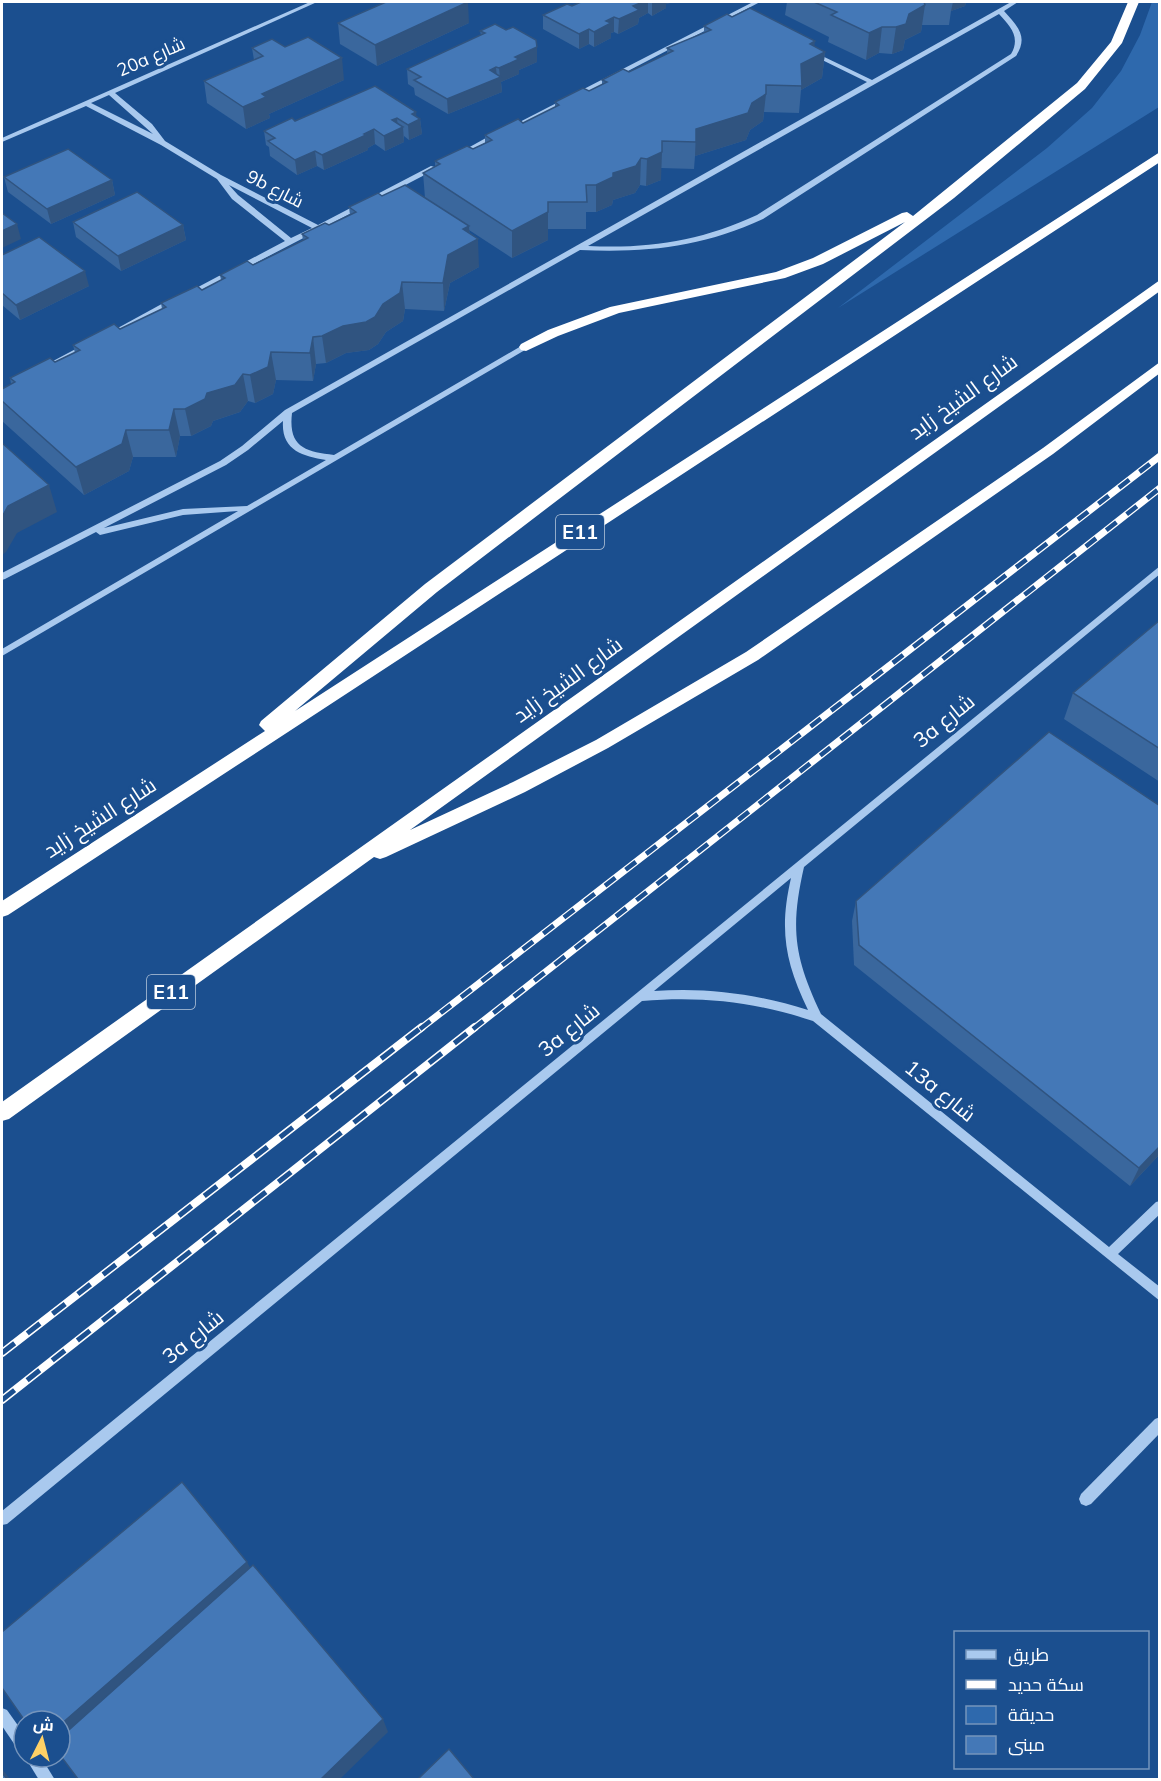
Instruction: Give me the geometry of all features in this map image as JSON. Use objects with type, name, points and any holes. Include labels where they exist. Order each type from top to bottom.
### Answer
[{"type":"highway","points":[[218,768],[329,671],[431,588],[949,195],[1081,86],[1116,43],[1133,2]]},
{"type":"highway","name":"شارع الشيخ زايد","points":[[2,910],[1160,156]]},
{"type":"highway","points":[[526,347],[553,333],[615,309],[759,281],[800,268],[949,195]]},
{"type":"highway","name":"شارع الشيخ زايد","points":[[2,1113],[1160,284]]},
{"type":"highway","points":[[341,871],[519,787],[602,744],[752,656],[1048,451],[1160,366]]},
{"type":"street","name":"20a شارع","points":[[2,140],[314,2]]},
{"type":"street","points":[[454,158],[757,2]]},
{"type":"street","points":[[2,577],[223,463],[288,412],[1015,2]]},
{"type":"street","points":[[578,248],[638,250],[673,247],[735,230],[760,217],[1014,55],[1019,48],[1020,39],[1017,31],[1000,11]]},
{"type":"street","points":[[733,14],[744,20]]},
{"type":"street","points":[[808,51],[872,82]]},
{"type":"street","name":"9b شارع","points":[[110,92],[149,126],[164,143]]},
{"type":"street","name":"9b شارع","points":[[86,103],[164,143],[218,177],[318,228]]},
{"type":"street","points":[[105,337],[443,164]]},
{"type":"street","name":"9b شارع","points":[[218,177],[235,197],[291,242]]},
{"type":"street","points":[[33,374],[94,342]]},
{"type":"street","points":[[2,653],[526,347]]},
{"type":"street","points":[[288,412],[285,427],[288,439],[299,449],[315,456],[334,458]]},
{"type":"street","points":[[81,537],[183,512],[248,508]]},
{"type":"street","name":"3a شارع","points":[[2,1519],[1160,569]]},
{"type":"street","name":"13a شارع","points":[[799,866],[790,902],[789,940],[798,979],[817,1017],[1160,1295]]},
{"type":"street","points":[[641,996],[685,992],[730,995],[774,1003],[817,1017]]},
{"type":"street","points":[[1110,1254],[1160,1206]]},
{"type":"street","points":[[1086,1499],[1160,1423]]},
{"type":"street","points":[[2,1715],[12,1729]]},
{"type":"green space","points":[[1152,2],[1159,2],[1159,107],[838,308],[1047,148],[1092,108],[1121,71],[1140,35]]},
{"type":"building","points":[[386,2],[468,2],[375,45],[338,23]]},
{"type":"building","points":[[581,2],[643,2],[633,6],[639,10],[619,19],[614,17],[606,21],[611,23],[594,32],[589,29],[579,34],[543,15],[567,4],[572,6]]},
{"type":"building","points":[[814,2],[924,2],[925,5],[909,14],[906,24],[882,27],[869,33],[831,15],[837,12]]},
{"type":"building","points":[[750,8],[815,41],[810,44],[825,52],[801,64],[802,86],[766,85],[766,94],[752,103],[748,113],[696,129],[696,142],[662,141],[662,152],[647,159],[641,158],[636,166],[613,173],[613,177],[596,185],[586,185],[587,202],[548,202],[548,212],[512,231],[423,173],[440,164],[435,161],[467,146],[473,149],[492,140],[485,135],[518,119],[523,123],[559,105],[555,102],[583,88],[589,91],[607,82],[602,80],[623,69],[629,72],[673,51],[667,48],[711,30],[704,26],[727,14],[732,17]]},
{"type":"building","points":[[495,24],[506,30],[513,27],[536,40],[537,47],[515,57],[519,59],[490,70],[501,77],[447,99],[414,80],[421,77],[407,69],[485,33],[480,31]]},
{"type":"building","points":[[308,37],[342,58],[262,94],[266,97],[243,107],[204,81],[263,56],[252,48],[272,39],[285,47]]},
{"type":"building","points":[[375,86],[416,112],[412,114],[420,119],[408,125],[397,118],[392,120],[403,127],[384,136],[374,129],[322,155],[315,151],[295,160],[268,141],[275,138],[264,131],[292,118],[295,121]]},
{"type":"building","points":[[68,149],[112,180],[47,209],[4,177]]},
{"type":"building","points":[[405,185],[469,226],[463,229],[478,239],[448,255],[443,283],[402,282],[400,293],[383,304],[375,317],[366,322],[343,326],[322,336],[313,337],[310,353],[271,352],[268,367],[250,375],[243,374],[235,385],[207,393],[205,399],[185,409],[174,409],[169,430],[126,430],[122,444],[76,467],[2,401],[2,389],[15,382],[10,378],[50,358],[55,362],[80,350],[73,345],[114,324],[120,329],[166,307],[161,303],[197,286],[202,290],[225,278],[220,275],[247,261],[253,265],[308,238],[302,234],[325,223],[329,225],[356,212],[349,207],[378,193],[382,196]]},
{"type":"building","points":[[137,192],[183,225],[118,256],[73,222]]},
{"type":"building","points":[[2,213],[17,224],[2,231]]},
{"type":"building","points":[[39,237],[85,271],[16,305],[2,293],[2,255]]},
{"type":"building","points":[[2,443],[49,485],[8,506],[2,517]]},
{"type":"building","points":[[1160,620],[1160,749],[1073,693]]},
{"type":"building","points":[[1049,732],[1160,806],[1160,1146],[1139,1168],[859,945],[856,901]]},
{"type":"building","points":[[182,1482],[247,1562],[72,1715],[72,1709],[17,1709],[2,1688],[2,1632]]},
{"type":"building","points":[[253,1565],[383,1719],[321,1779],[78,1779],[70,1769],[72,1727]]},
{"type":"building","points":[[449,1749],[474,1779],[418,1779]]},
{"type":"railway","points":[[420,1029],[1160,456]]},
{"type":"railway","points":[[473,1029],[1160,488]]},
{"type":"railway","points":[[2,1353],[422,1027]]},
{"type":"railway","points":[[2,1400],[475,1027]]}]
